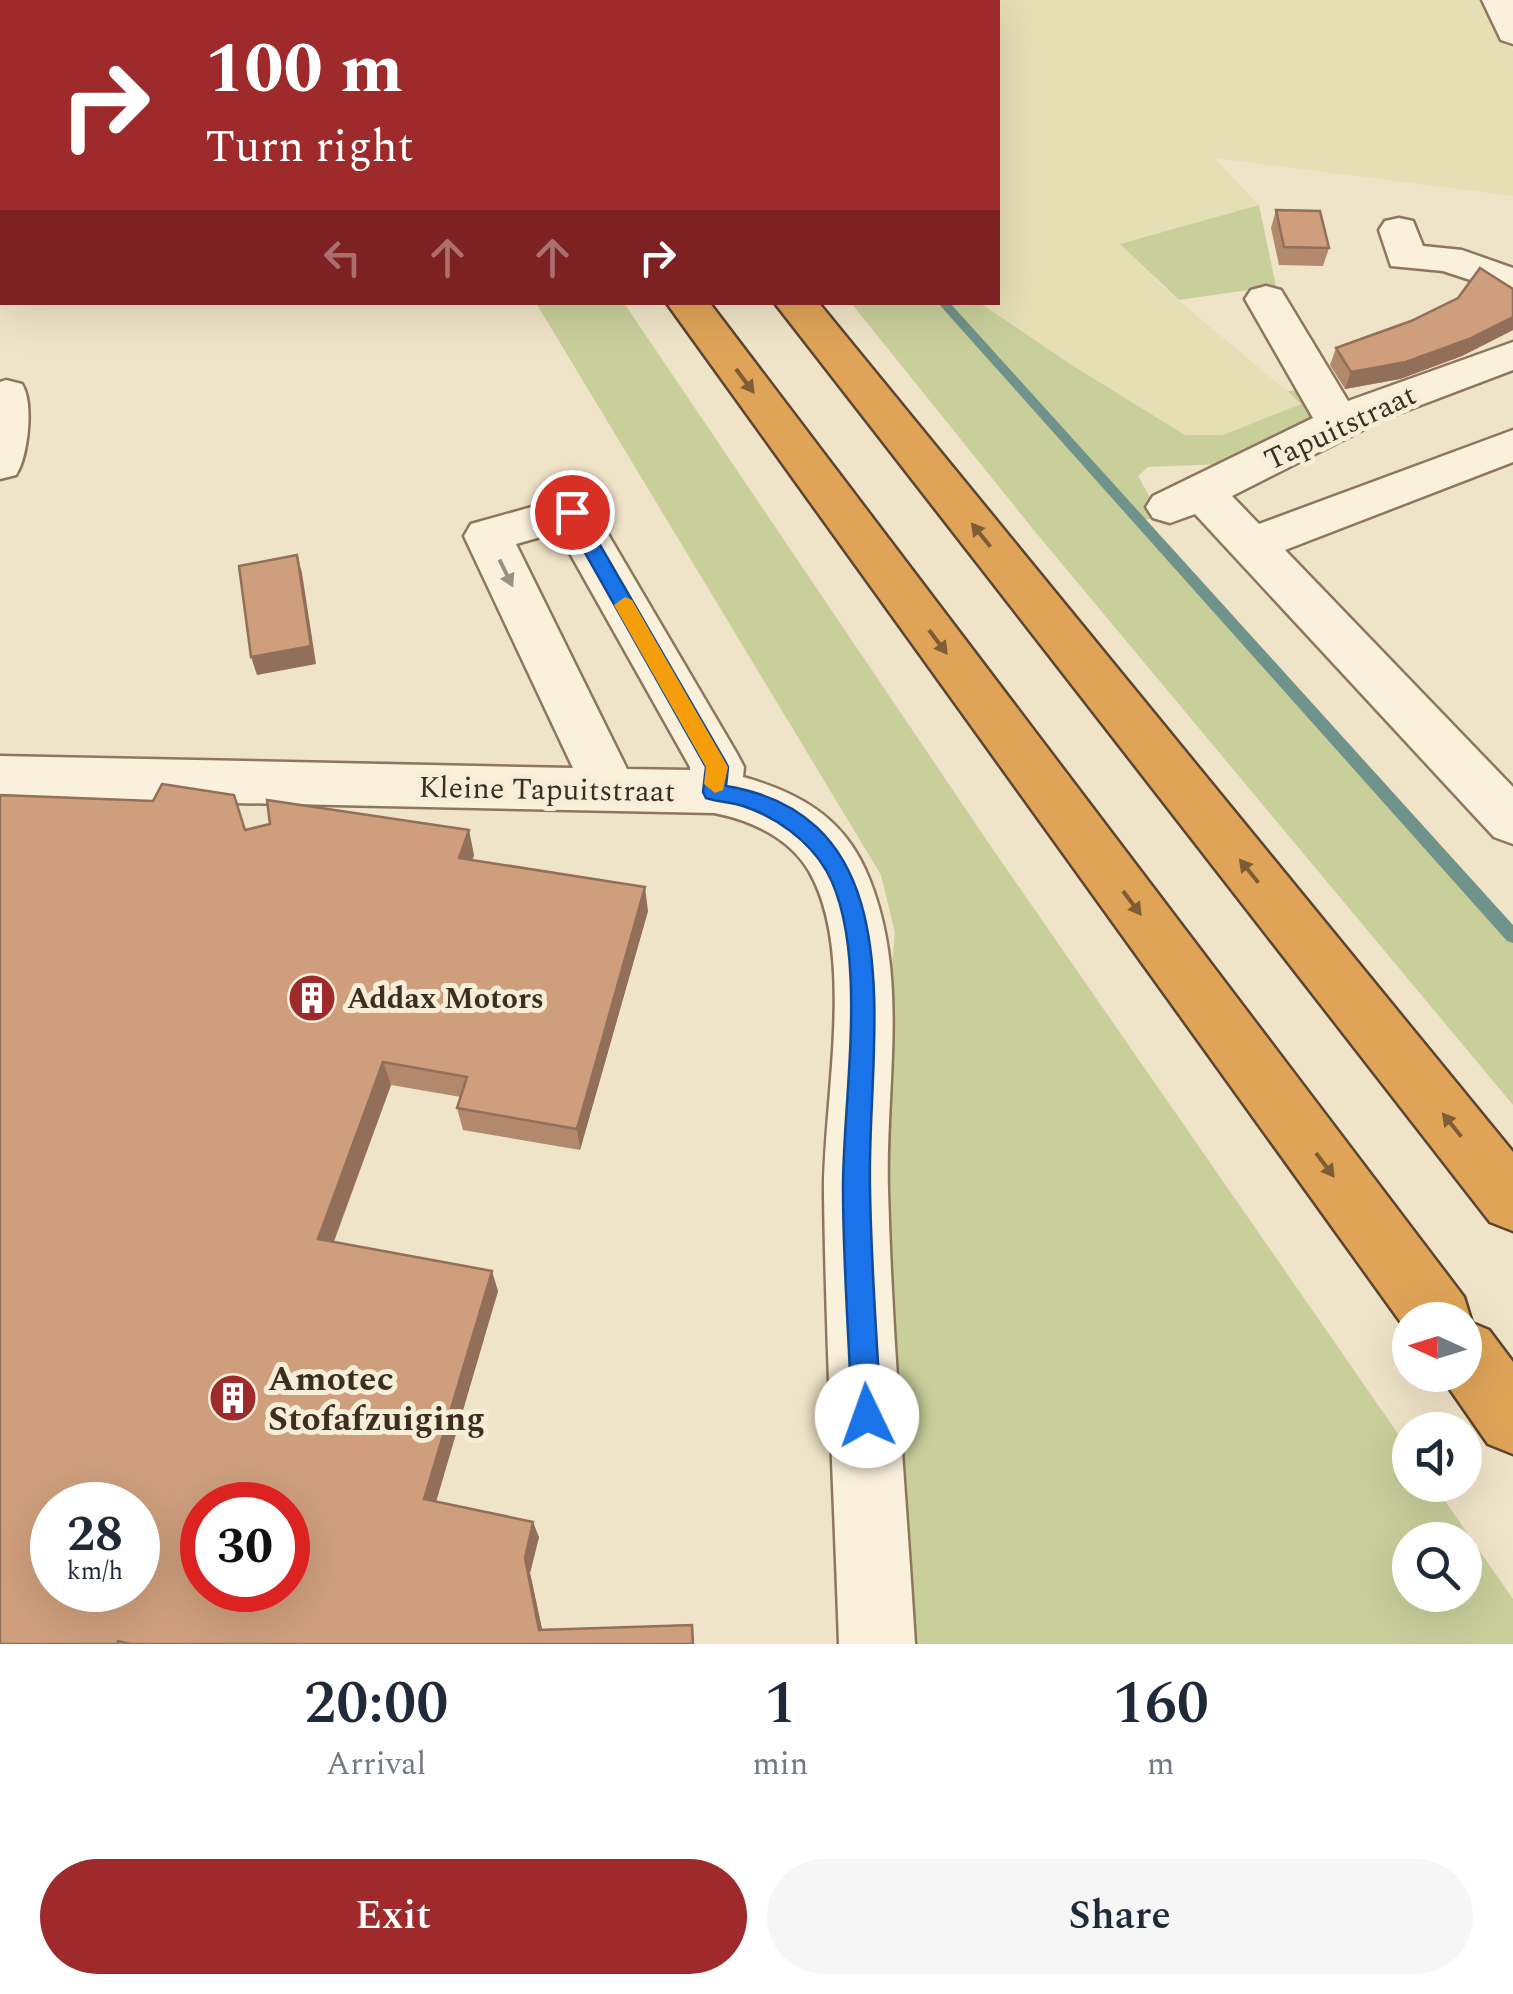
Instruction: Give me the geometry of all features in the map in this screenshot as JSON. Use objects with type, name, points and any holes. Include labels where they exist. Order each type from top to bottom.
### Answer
[{"type":"highway","points":[[689,305],[1427,1302]]},
{"type":"highway","points":[[797,305],[1513,1201]]},
{"type":"highway","points":[[1482,1377],[1513,1418]]},
{"type":"street","points":[[1499,0],[1513,31]]},
{"type":"street","points":[[1399,230],[1405,257],[1448,259],[1513,282]]},
{"type":"street","points":[[1266,299],[1339,423]]},
{"type":"street","name":"Tapuitstraat","points":[[1250,546],[1186,500],[1368,408],[1513,355]]},
{"type":"street","points":[[0,464],[6,394]]},
{"type":"street","points":[[1513,444],[1250,546],[1513,822]]},
{"type":"street","points":[[597,789],[600,769],[488,536],[572,512],[717,767],[714,792]]},
{"type":"street","name":"Kleine Tapuitstraat","points":[[24,778],[714,792],[745,798],[778,811],[809,832],[835,865],[856,914],[862,970],[856,1187],[877,1644]]},
{"type":"shaded area","points":[[1000,0],[1487,0],[1513,52],[1513,196],[1214,158],[1259,205],[1121,244],[1165,289],[1302,404],[1223,435],[1185,435],[983,305],[1000,305]]},
{"type":"green space","points":[[1259,205],[1276,286],[1179,300],[1120,244]]},
{"type":"green space","points":[[537,305],[625,305],[992,848],[1392,1425],[1392,1502],[1446,1502],[1460,1522],[1392,1522],[1392,1612],[1482,1612],[1482,1554],[1513,1599],[1513,1644],[911,1644],[876,1118],[895,933],[881,875]]},
{"type":"green space","points":[[853,305],[983,305],[1185,435],[1223,435],[1301,404],[1287,391],[1303,390],[1323,416],[1225,464],[1148,467],[1138,476],[1162,518],[1138,520],[1513,936],[1513,1105],[1037,534]]},
{"type":"building","points":[[1276,210],[1320,211],[1329,248],[1284,247]]},
{"type":"building","points":[[1480,268],[1513,289],[1513,317],[1469,339],[1406,362],[1351,372],[1336,348],[1411,321],[1458,298]]},
{"type":"building","points":[[297,555],[311,646],[251,657],[239,566]]},
{"type":"building","points":[[162,784],[234,795],[245,830],[270,824],[267,800],[469,830],[459,858],[645,887],[577,1129],[457,1108],[467,1077],[383,1062],[318,1239],[492,1271],[424,1499],[533,1522],[525,1558],[539,1630],[692,1625],[693,1644],[0,1644],[0,795],[153,801]]},
{"type":"waterway","points":[[945,305],[1513,936]]},
{"type":"slow traffic","points":[[625,605],[717,767],[715,784]]},
{"type":"place","name":"Addax Motors","points":[[312,998]]},
{"type":"place","name":"Amotec Stofafzuiging","points":[[233,1398]]},
{"type":"route","points":[[572,512],[717,767],[714,792],[745,798],[778,811],[809,832],[835,865],[856,914],[862,970],[856,1187],[867,1416]]}]
